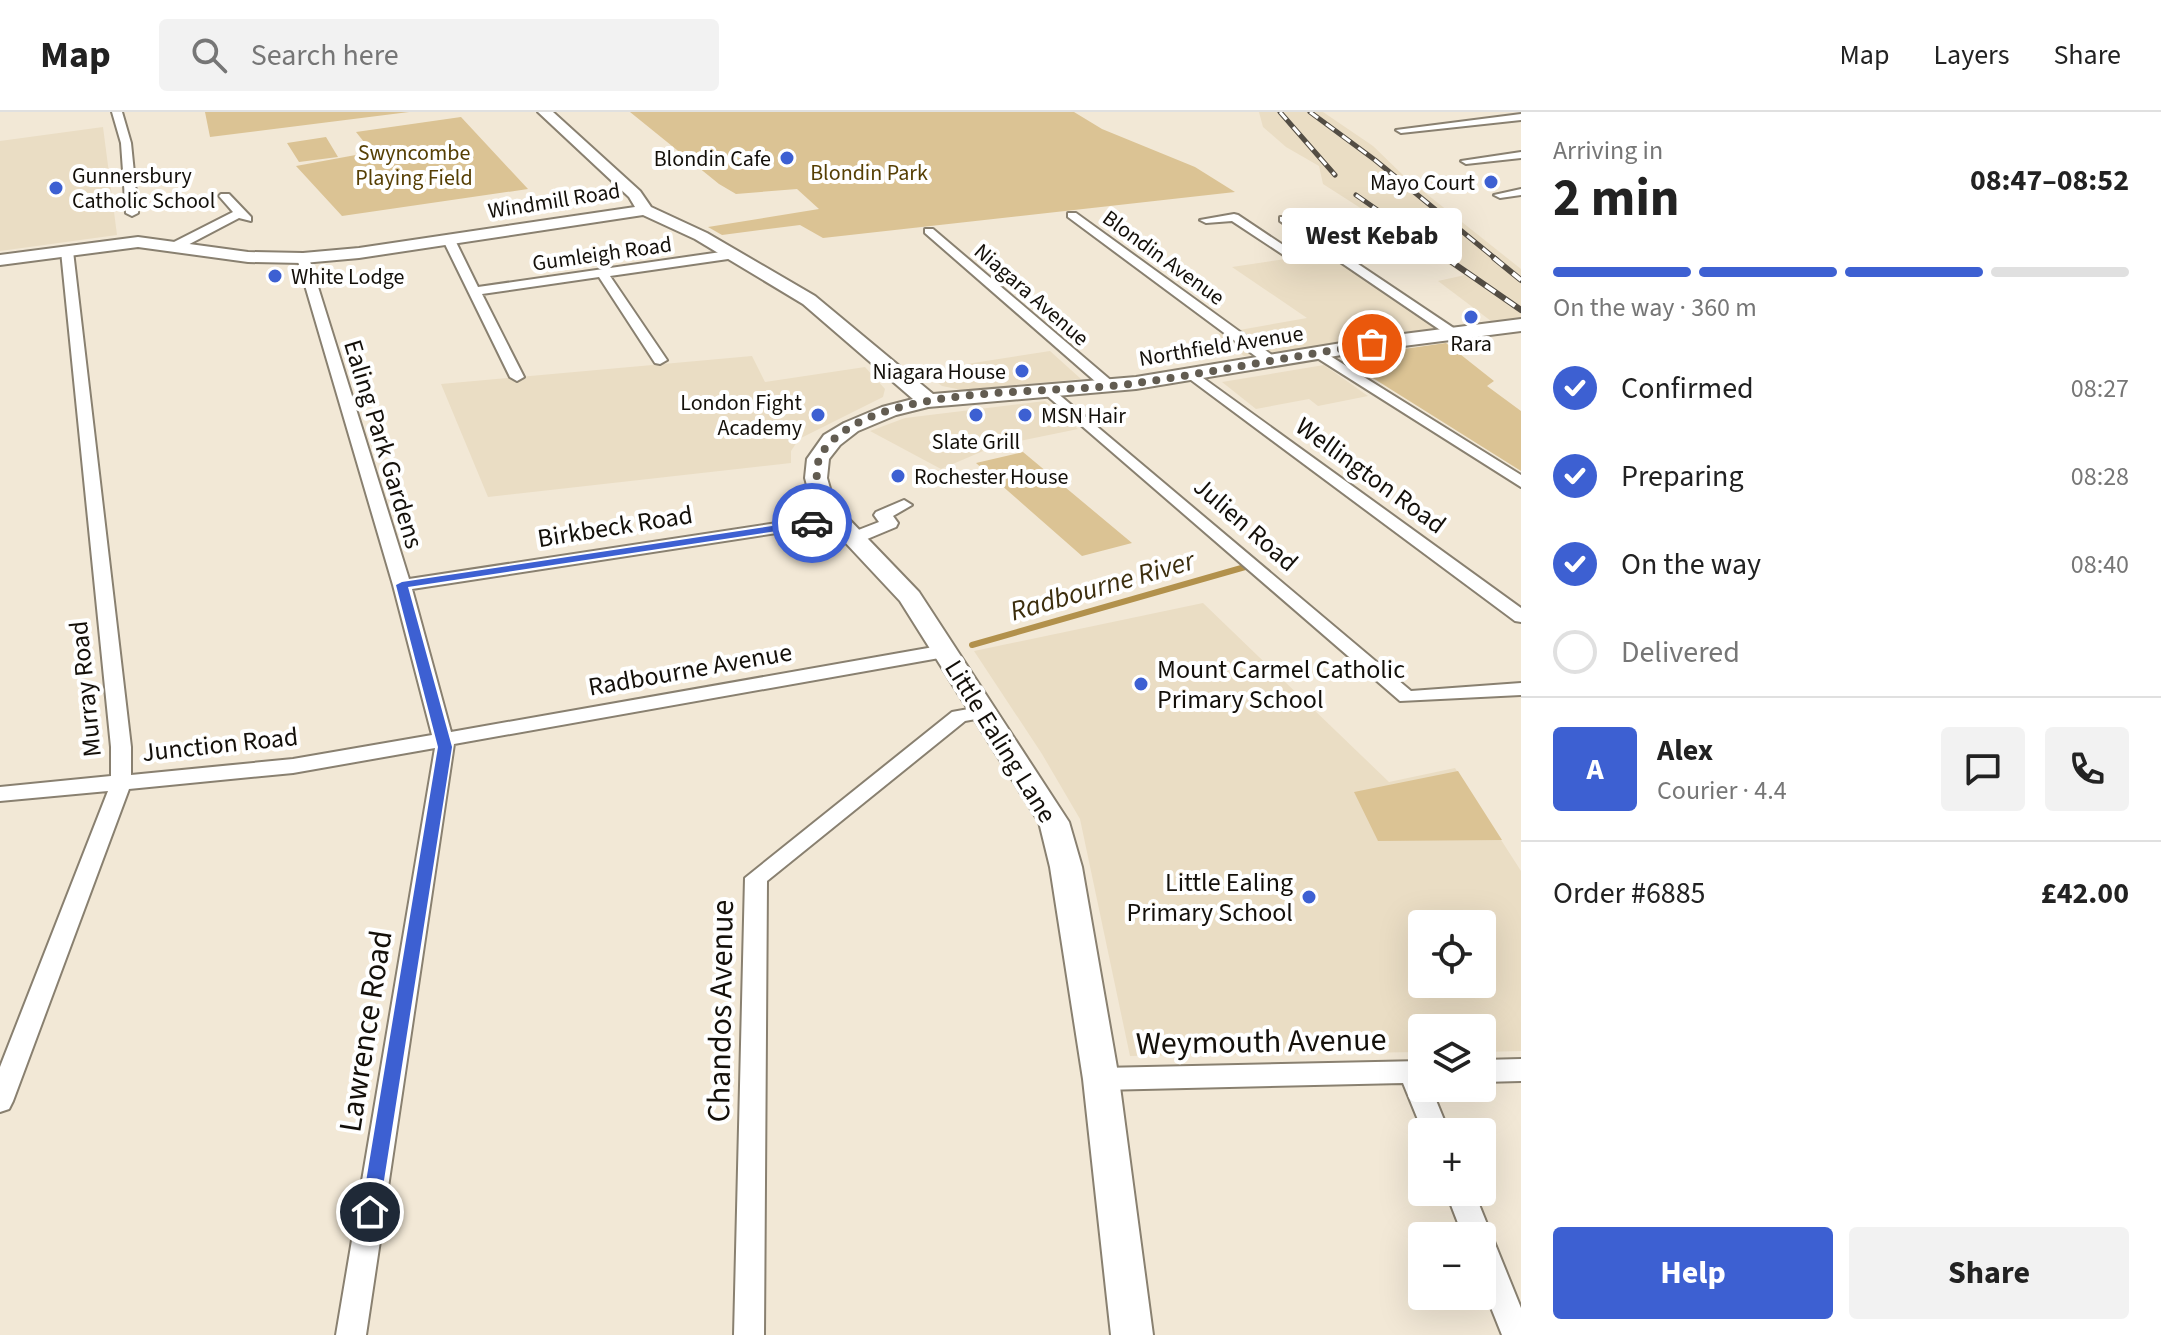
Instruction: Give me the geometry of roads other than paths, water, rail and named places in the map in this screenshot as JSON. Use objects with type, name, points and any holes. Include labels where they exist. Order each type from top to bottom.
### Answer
[{"type":"main road","points":[[545,112],[635,194],[645,210]]},
{"type":"main road","name":"Windmill Road","points":[[0,260],[138,242],[248,257],[303,258],[449,240],[645,210],[735,254],[827,314],[928,401]]},
{"type":"main road","name":"Northfield Avenue","points":[[928,401],[1109,386],[1521,325]]},
{"type":"main road","name":"Little Ealing Lane","points":[[928,401],[866,420],[834,438],[818,459],[816,478],[822,500],[836,519],[910,597],[1039,795],[1060,840],[1101,1079],[1132,1335]]},
{"type":"street","points":[[117,112],[126,143],[132,213]]},
{"type":"street","points":[[1510,112],[1521,117]]},
{"type":"street","points":[[1401,130],[1521,117]]},
{"type":"street","points":[[1466,161],[1521,155]]},
{"type":"street","points":[[1500,195],[1521,192]]},
{"type":"street","points":[[176,246],[243,216],[225,196]]},
{"type":"street","points":[[1206,220],[1258,214]]},
{"type":"street","name":"Blondin Avenue","points":[[1072,215],[1271,361]]},
{"type":"street","points":[[1234,217],[1292,255]]},
{"type":"street","points":[[1284,219],[1454,333]]},
{"type":"street","name":"Niagara Avenue","points":[[929,231],[1109,386]]},
{"type":"street","points":[[1263,237],[1305,232]]},
{"type":"street","points":[[449,240],[517,377]]},
{"type":"street","name":"Murray Road","points":[[0,1101],[121,783],[121,747],[67,251]]},
{"type":"street","name":"Gumleigh Road","points":[[475,291],[735,254]]},
{"type":"street","name":"Ealing Park Gardens","points":[[303,258],[402,585],[444,737]]},
{"type":"street","points":[[602,273],[660,360]]},
{"type":"street","points":[[1319,353],[1521,482]]},
{"type":"street","name":"Wellington Road","points":[[1192,374],[1521,617]]},
{"type":"street","name":"Julien Road","points":[[1050,391],[1407,697],[1521,689]]},
{"type":"street","points":[[854,538],[890,523],[882,515],[904,505]]},
{"type":"street","name":"Birkbeck Road","points":[[402,585],[836,519]]},
{"type":"street","name":"Radbourne Avenue","points":[[444,737],[945,651]]},
{"type":"street","name":"Chandos Avenue","points":[[749,1335],[756,878],[959,716],[985,712]]},
{"type":"street","name":"Junction Road","points":[[0,794],[293,766],[444,737]]},
{"type":"street","name":"Lawrence Road","points":[[351,1335],[444,737]]},
{"type":"street","points":[[1496,1071],[1521,1070]]},
{"type":"street","name":"Weymouth Avenue","points":[[1101,1079],[1408,1072]]},
{"type":"street","points":[[1496,1283],[1517,1335]]},
{"type":"waterway","name":"Radbourne River","points":[[972,645],[1245,567]]},
{"type":"railway","points":[[1280,112],[1335,175]]},
{"type":"railway","points":[[1310,112],[1375,160],[1497,260]]},
{"type":"railway","points":[[1356,195],[1449,260]]},
{"type":"railway","points":[[1446,258],[1521,310]]},
{"type":"railway","points":[[1494,258],[1521,280]]},
{"type":"place","name":"Blondin Cafe","points":[[787,158]]},
{"type":"place","name":"Mayo Court","points":[[1491,182]]},
{"type":"place","name":"Gunnersbury Catholic School","points":[[56,188]]},
{"type":"place","name":"White Lodge","points":[[275,276]]},
{"type":"place","name":"Rara","points":[[1471,317]]},
{"type":"place","name":"West Kebab","points":[[1372,344]]},
{"type":"place","name":"Niagara House","points":[[1022,371]]},
{"type":"place","name":"London Fight Academy","points":[[818,415]]},
{"type":"place","name":"Slate Grill","points":[[976,415]]},
{"type":"place","name":"MSN Hair","points":[[1025,415]]},
{"type":"place","name":"Rochester House","points":[[898,476]]},
{"type":"place","name":"Mount Carmel Catholic Primary School","points":[[1141,684]]},
{"type":"place","name":"Little Ealing Primary School","points":[[1309,897]]},
{"type":"park label","name":"Swyncombe Playing Field","points":[[414,164]]},
{"type":"park label","name":"Blondin Park","points":[[869,172]]}]
